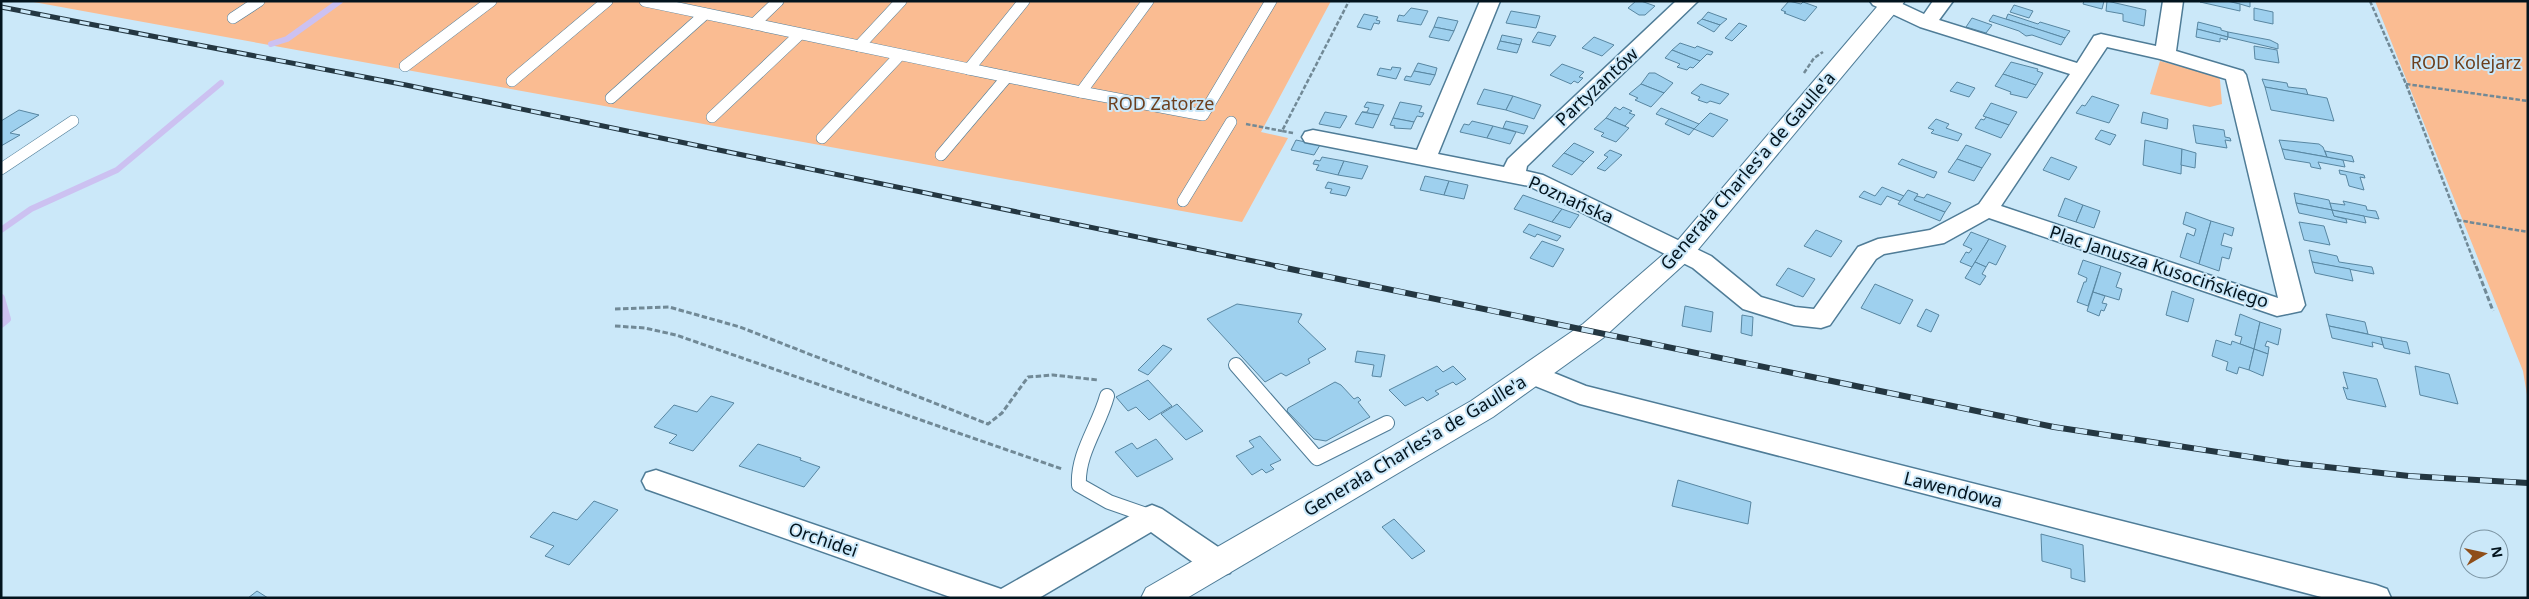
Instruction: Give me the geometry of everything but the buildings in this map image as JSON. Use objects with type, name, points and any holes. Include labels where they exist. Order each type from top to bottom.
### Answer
[{"type":"main road","name":"Generała Charles'a de Gaulle'a","points":[[1158,598],[1482,409],[1614,314],[1682,252],[1888,3]]},
{"type":"street","points":[[1425,159],[1490,1]]},
{"type":"street","name":"Partyzantów","points":[[1513,176],[1516,164],[1688,1]]},
{"type":"street","points":[[1927,23],[1943,1]]},
{"type":"street","points":[[1682,252],[1702,262],[1717,273],[1740,295],[1752,302],[1794,316],[1821,319],[1867,253],[1878,247],[1936,237],[1987,209],[2082,71],[2101,40],[2166,54],[2173,1]]},
{"type":"street","points":[[1888,3],[1927,23],[2082,71]]},
{"type":"street","name":"Plac Janusza Kusocińskiego","points":[[1987,209],[2278,307],[2292,305],[2236,75],[2166,54]]},
{"type":"street","name":"Poznańska","points":[[1313,137],[1535,180],[1682,252]]},
{"type":"street","name":"Lawendowa","points":[[1532,374],[1580,394],[2376,598]]},
{"type":"street","name":"Orchidei","points":[[656,481],[990,598]]},
{"type":"street","points":[[1012,598],[1152,517],[1218,564]]},
{"type":"lane","points":[[233,18],[259,1]]},
{"type":"lane","points":[[404,66],[491,1]]},
{"type":"lane","points":[[512,81],[607,1]]},
{"type":"lane","points":[[754,24],[778,1]]},
{"type":"lane","points":[[859,46],[901,1]]},
{"type":"lane","points":[[969,69],[1024,1]]},
{"type":"lane","points":[[1081,92],[1148,1]]},
{"type":"lane","points":[[650,2],[1208,117],[1271,1]]},
{"type":"lane","points":[[611,98],[705,14]]},
{"type":"lane","points":[[712,117],[800,34]]},
{"type":"lane","points":[[822,138],[900,55]]},
{"type":"lane","points":[[941,155],[1007,77]]},
{"type":"lane","points":[[1,170],[72,121]]},
{"type":"lane","points":[[1183,201],[1230,122]]},
{"type":"lane","points":[[1236,365],[1317,458],[1387,423]]},
{"type":"lane","points":[[1107,396],[1102,416],[1087,442],[1077,474],[1079,485],[1109,502],[1152,517]]},
{"type":"path","points":[[1313,137],[1282,131],[1349,1]]},
{"type":"path","points":[[2370,1],[2406,84],[2492,311]]},
{"type":"path","points":[[2406,84],[2528,102]]},
{"type":"path","points":[[2456,220],[2528,232]]},
{"type":"path","points":[[615,309],[669,307],[740,327],[988,424],[1002,413],[1028,377],[1053,374],[1104,381],[1114,387],[1107,396]]},
{"type":"path","points":[[615,326],[632,325],[798,376],[1077,474]]},
{"type":"green space","name":"ROD Zatorze","points":[[28,1],[1331,1],[1261,132],[1288,138],[1242,222]]},
{"type":"green space","name":"ROD Kolejarz","points":[[2375,1],[2528,1],[2528,401],[2523,371]]},
{"type":"green space","points":[[2160,61],[2218,76],[2222,104],[2210,107],[2150,94]]},
{"type":"waterway","points":[[271,44],[287,39],[340,1]]},
{"type":"waterway","points":[[1,230],[31,209],[117,170],[221,83]]},
{"type":"waterway","points":[[1,298],[7,319],[1,324]]},
{"type":"railway","points":[[1,7],[406,85],[1282,267]]},
{"type":"railway","points":[[1276,266],[2054,427],[2290,463],[2409,476],[2528,483]]}]
